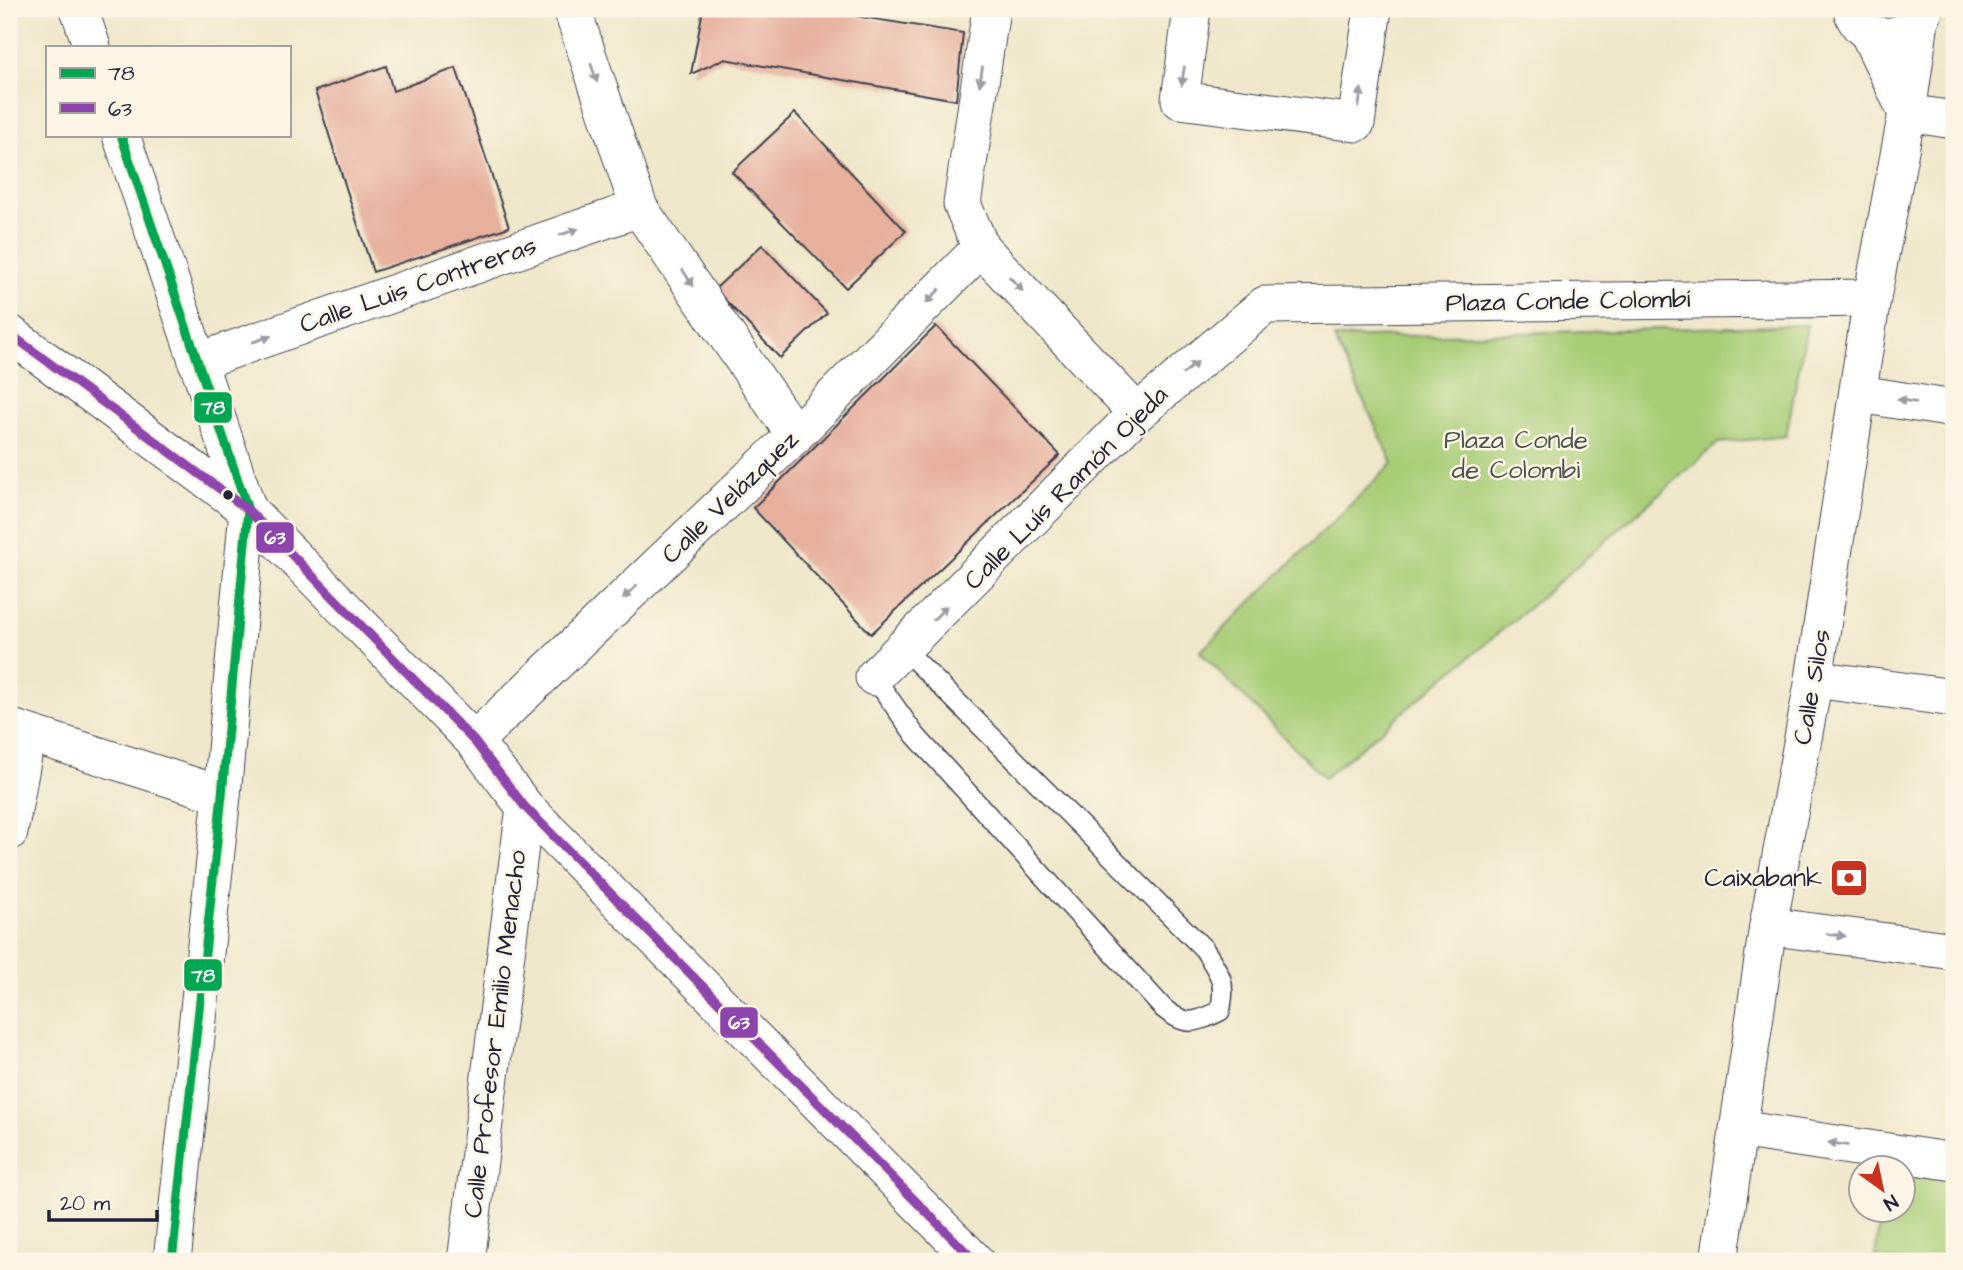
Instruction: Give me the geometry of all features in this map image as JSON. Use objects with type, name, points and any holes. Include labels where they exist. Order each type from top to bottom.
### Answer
[{"type":"street","points":[[79,9],[92,46]]},
{"type":"street","points":[[572,9],[639,208],[795,435]]},
{"type":"street","points":[[991,9],[962,204],[981,248],[1137,412]]},
{"type":"street","points":[[1192,9],[1180,100],[1356,123],[1373,9]]},
{"type":"street","points":[[1860,20],[1878,36],[1890,38],[1902,35],[1922,15]]},
{"type":"street","name":"Calle Silos","points":[[1719,1261],[1768,926],[1814,679],[1872,298],[1907,113],[1922,15]]},
{"type":"street","points":[[1860,20],[1907,113],[1954,120]]},
{"type":"street","points":[[121,136],[248,510],[222,795],[172,1261]]},
{"type":"street","name":"Calle Luis Contreras","points":[[197,362],[639,208]]},
{"type":"street","name":"Calle Velázquez","points":[[474,741],[795,435],[981,248]]},
{"type":"street","name":"Plaza Conde Colombí","points":[[1265,305],[1872,298]]},
{"type":"street","name":"Calle Luís Ramón Ojeda","points":[[874,677],[1137,412],[1265,305]]},
{"type":"street","points":[[9,333],[248,510],[474,741],[525,807],[975,1261]]},
{"type":"street","points":[[1859,394],[1954,409]]},
{"type":"street","points":[[1814,679],[1954,698]]},
{"type":"street","points":[[9,832],[18,731],[222,795]]},
{"type":"street","name":"Calle Profesor Emilio Menacho","points":[[466,1261],[525,807]]},
{"type":"street","points":[[1768,926],[1954,951]]},
{"type":"street","points":[[1738,1129],[1954,1162]]},
{"type":"lane","points":[[874,677],[915,735],[1163,1008],[1178,1020],[1188,1021],[1198,1021],[1220,1012],[1225,990],[1204,949],[904,649]]},
{"type":"green space","name":"Plaza Conde de Colombi","points":[[1807,325],[1786,436],[1718,443],[1532,605],[1324,778],[1200,652],[1393,463],[1334,338]]},
{"type":"green space","points":[[1918,1176],[1946,1179],[1944,1210],[1954,1211],[1954,1261],[1875,1261],[1879,1224],[1918,1224]]},
{"type":"building","points":[[703,9],[811,9],[963,33],[956,100],[724,59],[691,74]]},
{"type":"building","points":[[386,66],[393,91],[456,68],[509,227],[373,272],[315,91]]},
{"type":"building","points":[[795,113],[906,231],[846,288],[732,172]]},
{"type":"building","points":[[762,245],[827,313],[780,358],[715,289]]},
{"type":"building","points":[[936,326],[1060,455],[871,634],[753,508]]},
{"type":"transit line","name":"78","points":[[121,136],[248,510],[222,795],[172,1261]]},
{"type":"transit line","name":"63","points":[[9,333],[248,510],[474,741],[525,807],[975,1261]]},
{"type":"place","name":"Caixabank","points":[[1849,878]]}]
